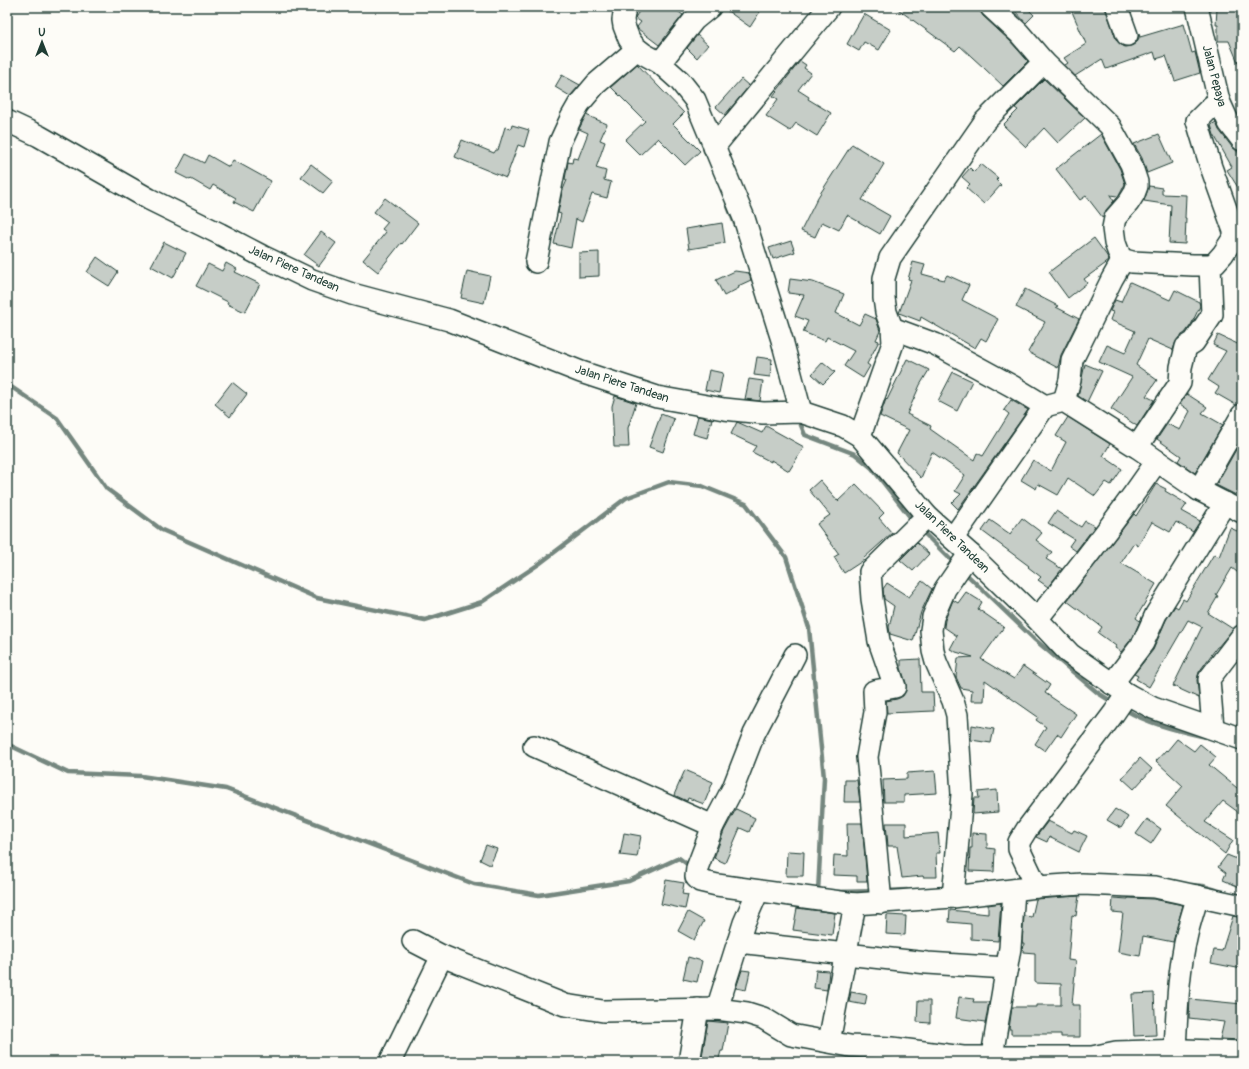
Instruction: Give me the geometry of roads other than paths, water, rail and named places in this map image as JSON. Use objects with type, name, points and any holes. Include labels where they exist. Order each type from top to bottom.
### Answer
[{"type":"street","points":[[625,7],[624,26],[629,39],[637,49],[660,63],[680,81],[694,100],[744,218],[782,340],[794,412]]},
{"type":"street","points":[[660,63],[694,20],[710,7]]},
{"type":"street","points":[[714,147],[829,7]]},
{"type":"street","points":[[953,538],[1055,404],[1070,380],[1072,360],[1120,265],[1121,259],[1113,228],[1115,218],[1129,202],[1137,186],[1135,174],[1110,126],[1044,62],[1019,33],[991,7]]},
{"type":"street","points":[[1117,7],[1127,35]]},
{"type":"street","name":"Jalan Pepaya","points":[[1197,7],[1219,101],[1229,123],[1242,140]]},
{"type":"street","points":[[536,262],[560,142],[571,118],[579,104],[596,84],[637,49]]},
{"type":"street","points":[[860,436],[893,343],[892,328],[886,312],[884,298],[884,278],[890,258],[985,121],[1044,62]]},
{"type":"street","points":[[1121,259],[1132,262],[1210,265],[1219,259],[1238,240],[1211,167],[1197,121],[1219,101]]},
{"type":"street","name":"Jalan Piere Tandean","points":[[7,121],[51,143],[149,199],[312,280],[352,294],[449,320],[581,372],[657,397],[724,409],[763,413],[794,412],[843,426],[860,436],[928,516],[953,538],[968,558],[1037,619],[1070,654],[1119,697],[1242,739]]},
{"type":"street","points":[[1137,447],[1180,383],[1181,367],[1186,347],[1194,342],[1212,315],[1210,265]]},
{"type":"street","points":[[892,328],[935,344],[1012,386],[1055,404],[1137,447],[1199,490],[1233,507],[1156,614],[1119,697],[1031,822],[1019,842],[1019,849],[1037,887]]},
{"type":"street","points":[[1199,490],[1242,415]]},
{"type":"street","points":[[1037,619],[1072,577],[1122,511],[1157,461]]},
{"type":"street","points":[[881,903],[867,757],[875,712],[874,691],[895,687],[879,641],[872,599],[870,572],[928,516]]},
{"type":"street","points":[[953,897],[962,794],[957,715],[936,662],[930,630],[939,602],[952,577],[968,558]]},
{"type":"street","points":[[1213,728],[1209,678],[1242,636]]},
{"type":"street","points":[[795,654],[754,734],[733,788],[713,826],[697,868],[696,877],[700,881],[717,885],[855,904],[953,897],[1037,887],[1082,884],[1155,887],[1242,906]]},
{"type":"street","points":[[534,746],[713,826]]},
{"type":"street","points":[[992,1056],[1010,948],[1014,890]]},
{"type":"street","points":[[688,1062],[707,1009],[738,942],[758,891]]},
{"type":"street","points":[[1175,1050],[1177,1005],[1186,935],[1198,896]]},
{"type":"street","points":[[829,1042],[855,904]]},
{"type":"street","points":[[413,941],[442,956],[565,1005],[603,1011],[707,1009],[747,1012],[763,1018],[791,1035],[850,1046],[892,1048],[961,1060],[992,1056],[1092,1057],[1116,1052],[1175,1050],[1221,1050],[1242,1052]]},
{"type":"street","points":[[738,942],[927,963],[1007,968]]},
{"type":"street","points":[[390,1062],[442,956]]},
{"type":"waterway","points":[[727,204],[735,224]]},
{"type":"waterway","points":[[7,384],[57,418],[107,489],[162,530],[317,598],[425,620],[482,602],[539,564],[626,498],[669,482],[702,486],[746,504],[786,557],[809,628],[824,778],[818,892]]},
{"type":"waterway","points":[[798,418],[805,435],[855,454],[872,468],[914,522]]},
{"type":"waterway","points":[[920,529],[956,565]]},
{"type":"waterway","points":[[963,571],[1034,639],[1098,693],[1114,703]]},
{"type":"waterway","points":[[1124,709],[1153,723],[1205,737]]},
{"type":"waterway","points":[[7,744],[68,773],[141,776],[226,789],[474,884],[539,895],[629,881],[679,858],[691,867]]},
{"type":"waterway","points":[[1192,885],[1203,886],[1216,890]]},
{"type":"waterway","points":[[884,891],[907,890]]},
{"type":"waterway","points":[[836,892],[875,891]]}]
